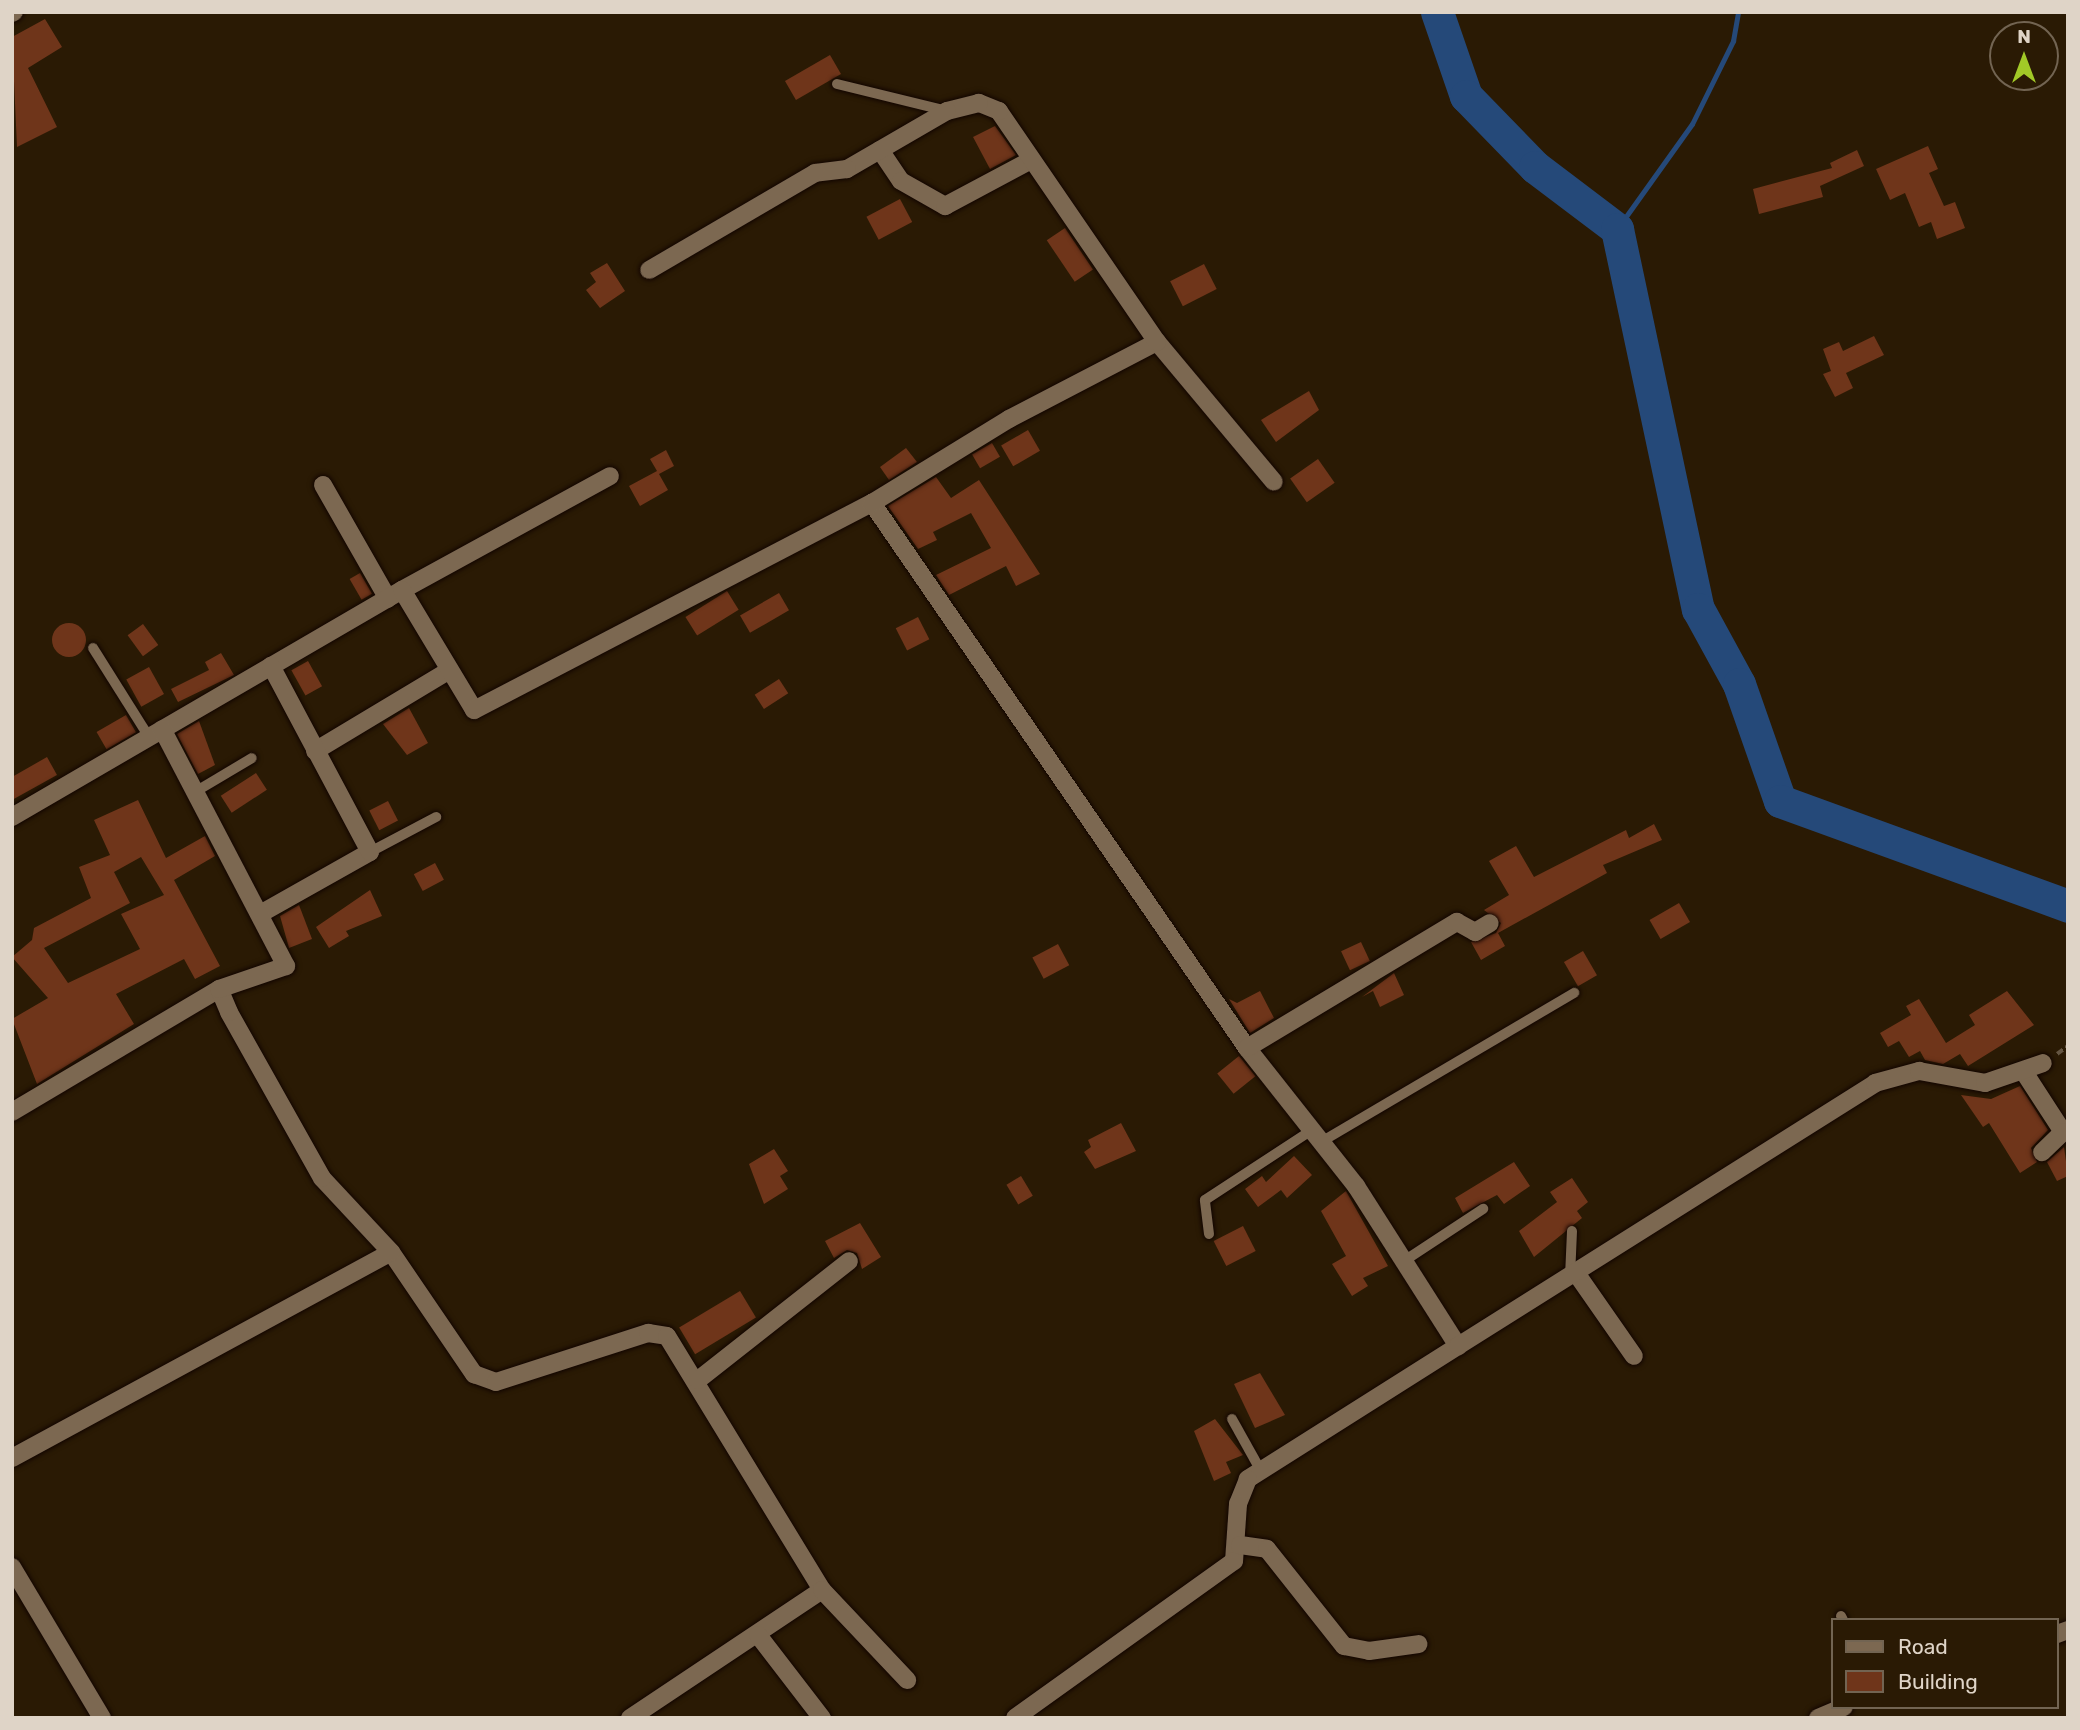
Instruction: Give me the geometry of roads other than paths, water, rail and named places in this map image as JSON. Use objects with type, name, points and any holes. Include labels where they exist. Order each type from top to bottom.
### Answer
[{"type":"street","points":[[649,270],[815,173],[847,169],[947,111],[979,103],[999,111],[1157,342],[1274,482]]},
{"type":"street","points":[[880,150],[901,181],[945,206],[1031,160]]},
{"type":"street","points":[[323,485],[395,595],[450,670],[474,710],[872,503],[1009,419],[1157,342]]},
{"type":"street","points":[[12,817],[395,595],[610,476]]},
{"type":"street","points":[[872,503],[1247,1048],[1316,1136],[1404,1261],[1458,1346]]},
{"type":"street","points":[[260,914],[370,852],[271,666]]},
{"type":"street","points":[[316,751],[450,670]]},
{"type":"street","points":[[12,1112],[219,989],[285,966],[195,792],[155,733]]},
{"type":"street","points":[[1247,1048],[1457,922],[1475,932],[1490,922]]},
{"type":"street","points":[[219,989],[322,1178],[391,1252],[474,1374],[496,1382],[648,1333],[667,1336],[698,1380],[822,1590],[907,1680]]},
{"type":"street","points":[[1015,1718],[1234,1561],[1240,1545],[1242,1489],[1261,1471],[1875,1083],[1919,1071],[1985,1083],[2024,1072],[2043,1063]]},
{"type":"street","points":[[2024,1072],[2063,1132],[2042,1152]]},
{"type":"street","points":[[12,1458],[391,1252]]},
{"type":"street","points":[[698,1380],[849,1261]]},
{"type":"street","points":[[1573,1275],[1634,1356]]},
{"type":"street","points":[[1240,1545],[1267,1549],[1344,1646],[1369,1651],[1419,1644]]},
{"type":"street","points":[[12,1567],[102,1718]]},
{"type":"street","points":[[630,1718],[822,1590]]},
{"type":"street","points":[[758,1635],[822,1718]]},
{"type":"street","points":[[1818,1718],[1839,1709]]},
{"type":"lane","points":[[837,84],[947,111]]},
{"type":"lane","points":[[93,648],[155,733]]},
{"type":"lane","points":[[195,792],[252,758]]},
{"type":"lane","points":[[370,852],[436,817]]},
{"type":"lane","points":[[1209,1234],[1205,1200],[1574,993]]},
{"type":"lane","points":[[1404,1261],[1483,1209]]},
{"type":"lane","points":[[1572,1231],[1573,1275]]},
{"type":"lane","points":[[1231,1419],[1261,1471]]},
{"type":"waterway","points":[[1437,12],[1466,96],[1535,167],[1617,229],[1698,609],[1739,684],[1780,801],[2068,906]]},
{"type":"waterway","points":[[1617,229],[1692,124],[1733,41],[1738,12]]}]
